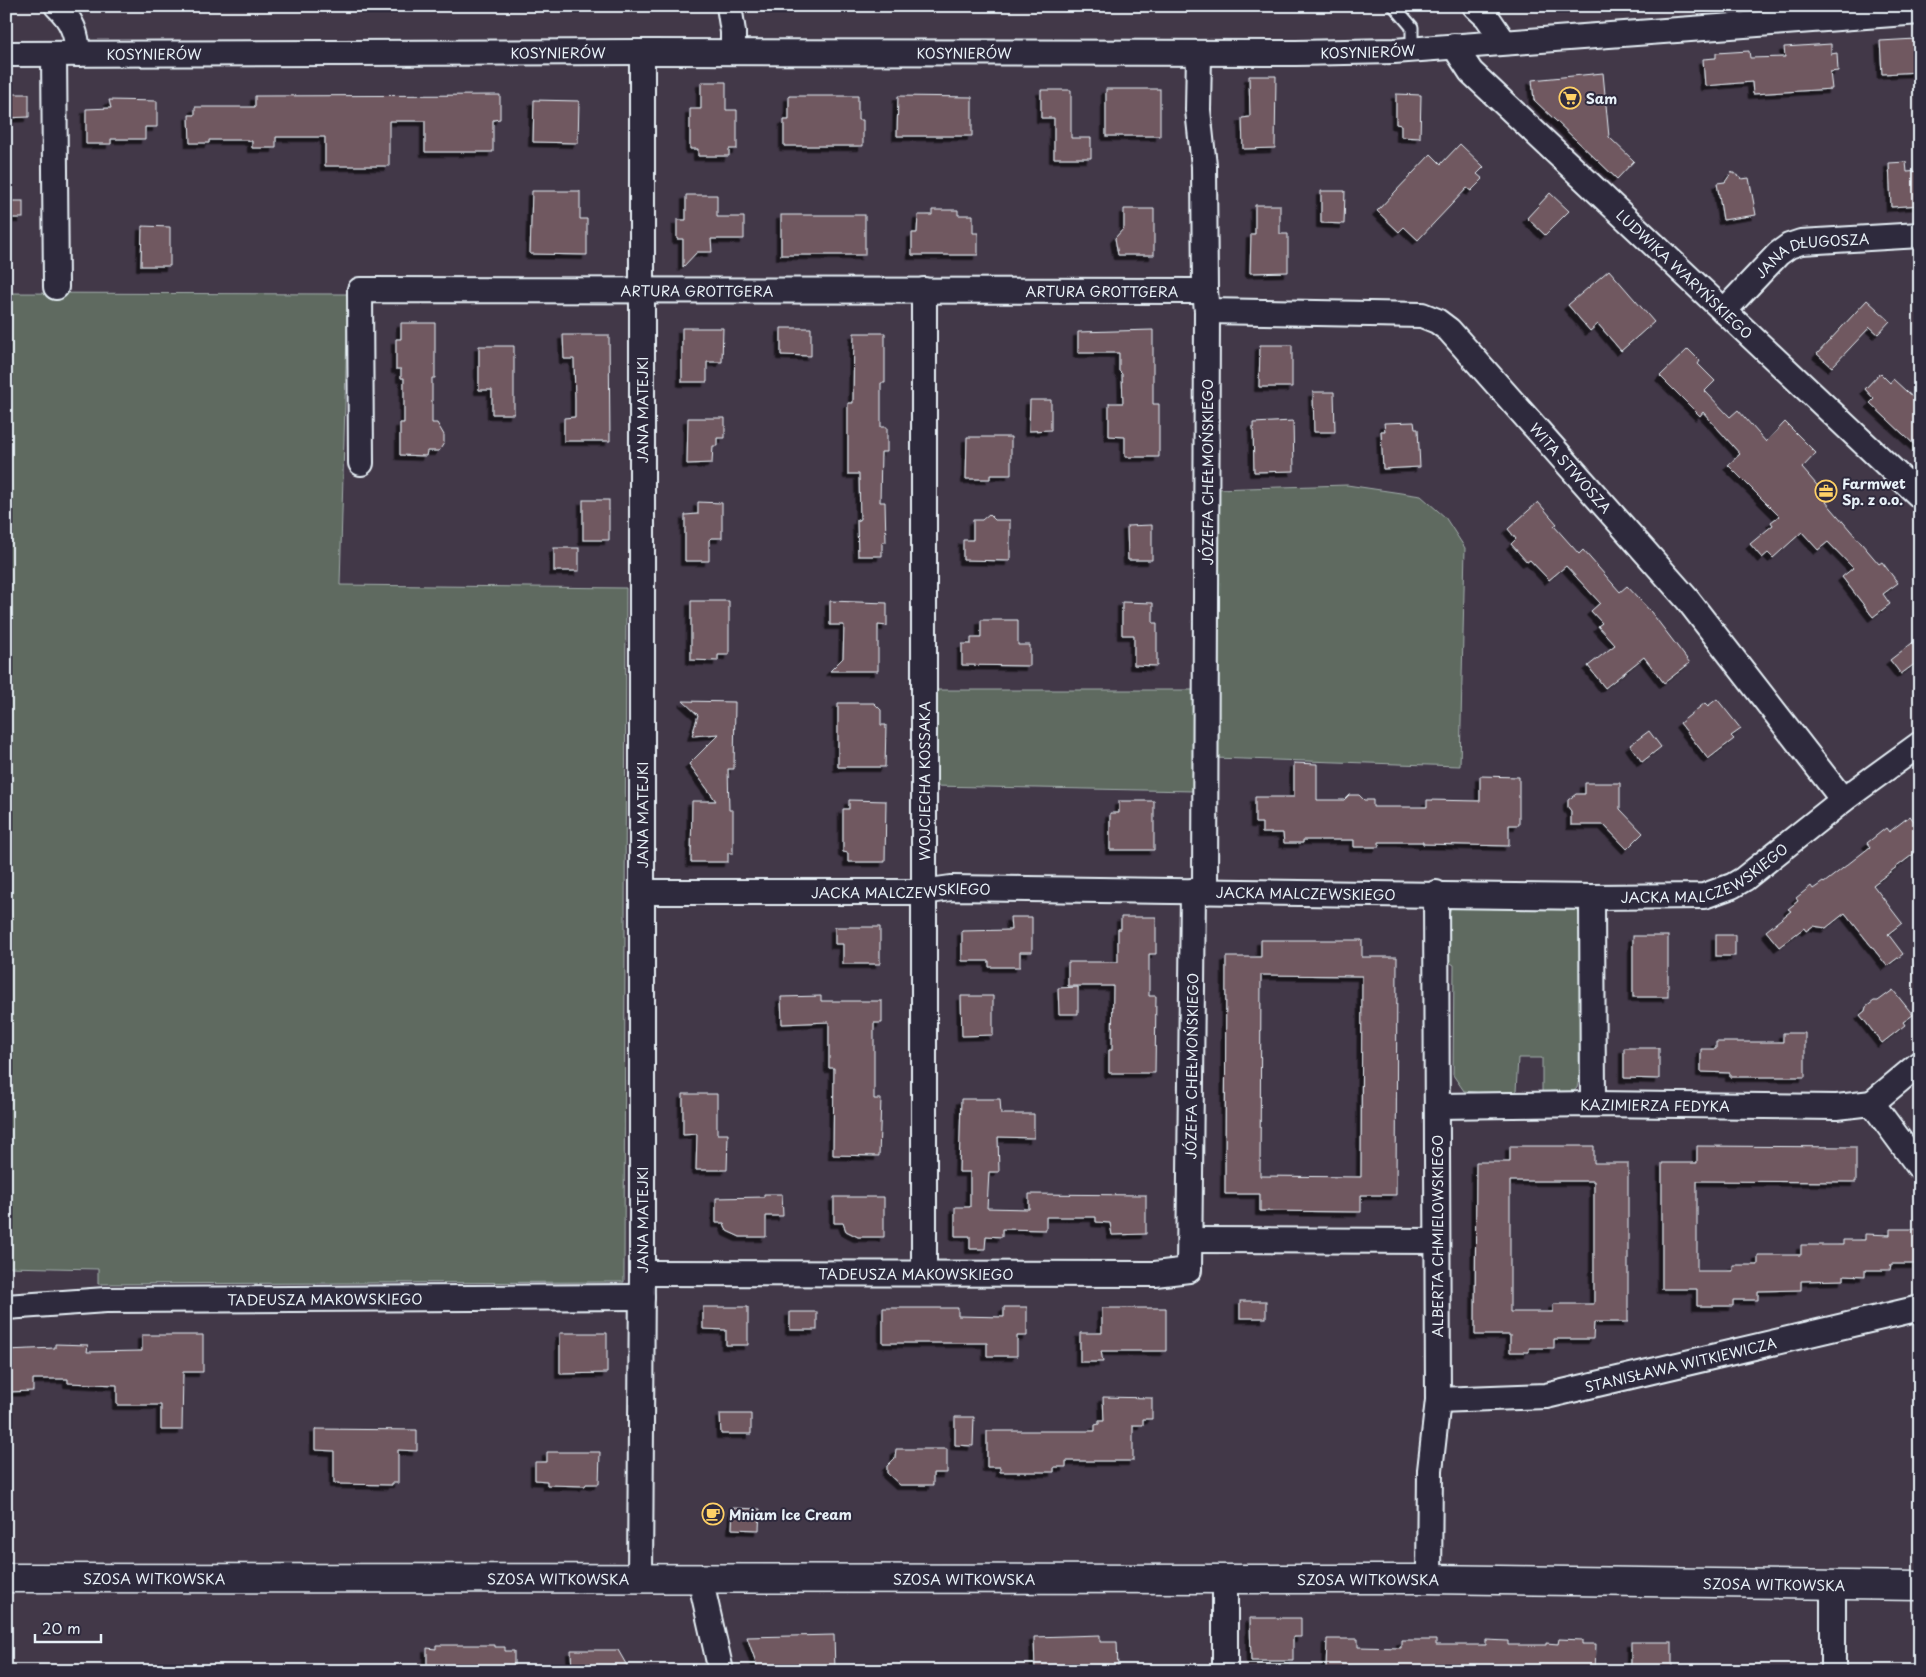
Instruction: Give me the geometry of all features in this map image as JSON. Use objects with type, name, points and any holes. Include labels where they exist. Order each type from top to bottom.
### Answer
[{"type":"street","points":[[56,6],[66,14],[77,35],[78,54]]},
{"type":"street","points":[[729,6],[733,32],[733,52]]},
{"type":"street","points":[[1475,6],[1487,17],[1504,42]]},
{"type":"street","name":"KOSYNIERÓW","points":[[6,54],[642,52],[1296,53],[1412,49],[1920,12]]},
{"type":"street","name":"LUDWIKA WARYŃSKIEGO","points":[[1454,46],[1471,72],[1920,496]]},
{"type":"street","name":"JANA MATEJKI","points":[[640,1578],[642,1297],[642,52]]},
{"type":"street","name":"JÓZEFA CHEŁMOŃSKIEGO","points":[[1189,1270],[1199,892],[1206,301],[1204,166],[1198,110],[1199,53]]},
{"type":"street","points":[[54,54],[56,287]]},
{"type":"street","name":"JANA DŁUGOSZA","points":[[1724,311],[1778,254],[1789,246],[1801,242],[1920,236]]},
{"type":"street","name":"ARTURA GROTTGERA","points":[[361,463],[360,290],[924,290],[1206,301]]},
{"type":"street","name":"WOJCIECHA KOSSAKA","points":[[924,290],[924,1272]]},
{"type":"street","name":"WITA STWOSZA","points":[[1206,301],[1422,315],[1437,321],[1449,330],[1687,599],[1843,800]]},
{"type":"street","name":"JACKA MALCZEWSKIEGO","points":[[642,892],[923,892],[951,888],[1436,893],[1592,897],[1704,896],[1719,891],[1744,878],[1843,800],[1920,744]]},
{"type":"street","name":"ALBERTA CHMIELOWSKIEGO","points":[[1429,1579],[1430,1470],[1438,1400],[1436,893]]},
{"type":"street","points":[[1592,897],[1593,1104]]},
{"type":"street","points":[[1920,1063],[1872,1103],[1920,1168]]},
{"type":"street","name":"KAZIMIERZA FEDYKA","points":[[1437,1106],[1593,1104],[1837,1107],[1872,1103]]},
{"type":"street","points":[[1190,1240],[1437,1240]]},
{"type":"street","name":"TADEUSZA MAKOWSKIEGO","points":[[642,1273],[924,1272],[1155,1274],[1189,1270]]},
{"type":"street","name":"TADEUSZA MAKOWSKIEGO","points":[[6,1307],[106,1300],[642,1297]]},
{"type":"street","name":"STANISŁAWA WITKIEWICZA","points":[[1438,1400],[1546,1396],[1920,1308]]},
{"type":"street","name":"SZOSA WITKOWSKA","points":[[6,1578],[1429,1579],[1920,1586]]},
{"type":"street","points":[[700,1578],[722,1671]]},
{"type":"street","points":[[1224,1671],[1225,1579]]},
{"type":"street","points":[[1833,1585],[1833,1671]]},
{"type":"lane","points":[[1394,6],[1412,27],[1412,49]]},
{"type":"green space","points":[[6,293],[348,294],[340,585],[626,588],[624,1282],[98,1284],[98,1269],[6,1267]]},
{"type":"green space","points":[[1347,485],[1421,496],[1445,517],[1465,548],[1460,766],[1213,758],[1214,489]]},
{"type":"green space","points":[[931,690],[1195,690],[1194,791],[931,786]]},
{"type":"green space","points":[[1462,903],[1564,904],[1578,911],[1582,925],[1581,1071],[1577,1088],[1568,1096],[1542,1093],[1542,1058],[1518,1058],[1516,1092],[1482,1093],[1464,1091],[1453,1075],[1454,965],[1449,962],[1448,916],[1451,908]]},
{"type":"building","points":[[1916,39],[1917,49],[1920,48],[1919,72],[1882,74],[1880,41]]},
{"type":"building","points":[[1831,44],[1831,54],[1837,53],[1838,71],[1830,72],[1832,89],[1753,94],[1752,82],[1705,86],[1703,59],[1716,58],[1716,53],[1749,51],[1750,58],[1785,57],[1784,47]]},
{"type":"building","points":[[1603,73],[1609,137],[1634,161],[1617,179],[1534,100],[1532,80]]},
{"type":"building","points":[[1249,76],[1276,76],[1275,148],[1243,149],[1242,118],[1250,117]]},
{"type":"building","points":[[701,82],[726,82],[726,110],[737,110],[737,149],[729,149],[729,156],[698,156],[698,149],[690,149],[690,109],[701,109]]},
{"type":"building","points":[[1106,89],[1160,89],[1160,136],[1106,136]]},
{"type":"building","points":[[1041,90],[1071,90],[1071,138],[1091,138],[1091,158],[1054,158],[1054,118],[1041,118]]},
{"type":"building","points":[[6,94],[29,94],[29,117],[6,118]]},
{"type":"building","points":[[1396,94],[1421,95],[1420,138],[1401,137],[1401,125],[1396,124]]},
{"type":"building","points":[[500,95],[500,119],[493,120],[493,152],[425,152],[425,121],[389,121],[389,166],[325,166],[325,137],[276,137],[276,148],[252,148],[252,141],[249,140],[209,140],[209,143],[190,143],[189,115],[195,115],[195,107],[255,107],[255,96]]},
{"type":"building","points":[[789,96],[858,96],[858,120],[863,120],[863,146],[784,146],[784,120],[789,120]]},
{"type":"building","points":[[898,96],[972,97],[972,136],[897,136]]},
{"type":"building","points":[[109,100],[157,101],[157,127],[145,127],[145,139],[111,139],[111,144],[86,144],[86,109],[111,108]]},
{"type":"building","points":[[534,100],[579,101],[578,143],[533,142]]},
{"type":"building","points":[[1460,144],[1484,167],[1477,174],[1483,179],[1471,191],[1467,188],[1418,240],[1404,227],[1399,232],[1377,211],[1431,154],[1441,164]]},
{"type":"building","points":[[1906,162],[1907,172],[1920,171],[1920,205],[1891,207],[1889,163]]},
{"type":"building","points":[[1732,172],[1742,179],[1749,178],[1756,215],[1723,220],[1717,183],[1725,182]]},
{"type":"building","points":[[532,191],[580,191],[580,219],[587,219],[587,255],[530,254]]},
{"type":"building","points":[[1321,191],[1345,191],[1344,224],[1321,223]]},
{"type":"building","points":[[1550,193],[1569,211],[1545,235],[1527,218]]},
{"type":"building","points":[[686,195],[717,195],[717,217],[744,217],[744,239],[711,239],[712,252],[697,252],[683,267],[683,239],[677,239],[677,220],[686,220]]},
{"type":"building","points":[[6,201],[23,201],[23,218],[6,218]]},
{"type":"building","points":[[1255,205],[1280,205],[1280,234],[1288,234],[1288,272],[1250,273],[1251,234],[1255,234]]},
{"type":"building","points":[[1124,209],[1154,209],[1154,255],[1118,255],[1115,238],[1124,228]]},
{"type":"building","points":[[932,210],[958,210],[958,215],[973,215],[973,233],[978,233],[978,255],[912,255],[912,233],[917,233],[918,215],[932,215]]},
{"type":"building","points":[[781,215],[865,215],[865,255],[781,255]]},
{"type":"building","points":[[142,226],[170,227],[170,266],[141,266]]},
{"type":"building","points":[[1609,270],[1654,322],[1621,351],[1598,324],[1590,331],[1568,305]]},
{"type":"building","points":[[1867,300],[1890,321],[1878,334],[1870,327],[1832,367],[1817,354]]},
{"type":"building","points":[[401,323],[435,323],[435,378],[432,378],[432,423],[437,423],[444,435],[444,443],[439,451],[427,451],[426,456],[400,455],[400,423],[404,423],[404,378],[401,378],[401,369],[396,369],[396,339],[401,339]]},
{"type":"building","points":[[682,328],[723,328],[722,362],[707,362],[707,382],[682,382]]},
{"type":"building","points":[[781,328],[811,328],[811,356],[781,355]]},
{"type":"building","points":[[1153,330],[1153,404],[1159,404],[1159,457],[1125,457],[1125,437],[1109,436],[1109,403],[1123,403],[1119,353],[1078,353],[1078,332]]},
{"type":"building","points":[[854,333],[885,333],[885,383],[881,383],[881,427],[887,427],[887,452],[881,452],[880,502],[885,502],[886,542],[882,542],[882,556],[858,556],[857,520],[860,520],[859,474],[848,474],[848,403],[853,403]]},
{"type":"building","points":[[563,335],[609,335],[610,441],[564,441],[564,418],[575,417],[575,399],[574,359],[564,359]]},
{"type":"building","points":[[1260,345],[1292,345],[1292,387],[1259,387]]},
{"type":"building","points":[[479,346],[514,346],[514,414],[492,414],[492,390],[479,390]]},
{"type":"building","points":[[1688,349],[1700,361],[1698,364],[1715,381],[1705,391],[1730,417],[1738,410],[1766,442],[1785,422],[1816,453],[1802,468],[1830,500],[1826,502],[1879,564],[1882,562],[1898,583],[1883,594],[1890,604],[1873,617],[1842,577],[1853,568],[1828,542],[1818,550],[1802,532],[1773,558],[1768,553],[1762,558],[1750,544],[1773,525],[1771,522],[1779,516],[1728,465],[1740,454],[1703,412],[1700,416],[1660,376]]},
{"type":"building","points":[[1880,373],[1890,383],[1893,379],[1920,404],[1920,450],[1870,403],[1874,399],[1865,389]]},
{"type":"building","points":[[1313,392],[1334,392],[1335,432],[1314,432]]},
{"type":"building","points":[[1030,400],[1051,400],[1051,430],[1029,431]]},
{"type":"building","points":[[688,418],[725,418],[725,438],[717,438],[717,446],[713,446],[712,463],[687,464]]},
{"type":"building","points":[[1293,421],[1294,471],[1254,472],[1253,423]]},
{"type":"building","points":[[1414,422],[1415,429],[1418,429],[1420,467],[1383,469],[1381,431],[1385,431],[1384,423]]},
{"type":"building","points":[[967,437],[1011,437],[1011,475],[990,475],[990,479],[966,479]]},
{"type":"building","points":[[583,500],[609,500],[609,540],[583,540]]},
{"type":"building","points":[[698,502],[722,503],[722,538],[711,538],[709,540],[709,561],[685,561],[685,515],[698,514]]},
{"type":"building","points":[[1538,502],[1557,524],[1554,526],[1579,554],[1583,550],[1620,592],[1627,586],[1651,612],[1690,663],[1664,683],[1644,657],[1605,688],[1588,666],[1615,645],[1598,626],[1602,623],[1591,611],[1600,603],[1566,566],[1549,580],[1530,560],[1527,562],[1511,544],[1516,539],[1508,529]]},
{"type":"building","points":[[989,514],[995,520],[1010,520],[1010,561],[963,560],[963,540],[973,540],[973,520],[982,520]]},
{"type":"building","points":[[1152,525],[1152,560],[1128,560],[1127,526]]},
{"type":"building","points":[[554,548],[579,548],[579,571],[554,571]]},
{"type":"building","points":[[691,601],[729,601],[729,655],[718,655],[718,661],[691,660]]},
{"type":"building","points":[[830,601],[887,603],[887,626],[878,625],[878,671],[830,671],[843,658],[844,625],[830,625]]},
{"type":"building","points":[[1122,602],[1153,603],[1153,623],[1157,623],[1157,666],[1134,665],[1134,635],[1122,635]]},
{"type":"building","points":[[981,620],[1018,620],[1018,645],[1030,645],[1030,666],[962,665],[962,644],[971,644],[971,638],[981,638]]},
{"type":"building","points":[[1920,637],[1920,660],[1901,674],[1890,660]]},
{"type":"building","points":[[1717,699],[1741,729],[1731,736],[1734,739],[1708,759],[1680,723],[1705,703],[1708,706]]},
{"type":"building","points":[[683,701],[735,702],[734,769],[728,769],[729,810],[733,810],[733,853],[728,853],[728,862],[691,862],[692,801],[716,801],[689,764],[719,734],[692,736],[698,715]]},
{"type":"building","points":[[838,703],[874,703],[881,710],[881,725],[886,725],[885,767],[838,767]]},
{"type":"building","points":[[1649,731],[1661,747],[1642,762],[1630,745]]},
{"type":"building","points":[[1294,763],[1317,764],[1317,800],[1344,800],[1349,795],[1359,795],[1364,800],[1373,800],[1373,807],[1427,807],[1427,800],[1480,801],[1480,776],[1519,777],[1519,825],[1509,825],[1509,846],[1379,842],[1379,847],[1354,847],[1354,840],[1303,840],[1303,843],[1284,843],[1283,833],[1262,833],[1262,823],[1255,823],[1255,797],[1294,797]]},
{"type":"building","points":[[1585,783],[1620,783],[1620,809],[1643,833],[1627,849],[1604,825],[1571,825],[1571,811],[1568,807],[1568,800],[1576,794],[1585,794]]},
{"type":"building","points":[[849,800],[886,801],[885,862],[848,862],[848,853],[843,852],[843,809],[849,809]]},
{"type":"building","points":[[1119,801],[1154,801],[1154,850],[1110,850],[1110,813],[1119,813]]},
{"type":"building","points":[[1910,816],[1920,829],[1920,849],[1873,885],[1902,923],[1888,934],[1903,954],[1887,966],[1845,913],[1826,928],[1813,926],[1806,931],[1804,928],[1779,947],[1766,931],[1791,911],[1788,909],[1798,901],[1796,898],[1811,886],[1813,889],[1824,883],[1870,847],[1867,843],[1886,828],[1889,832]]},
{"type":"building","points":[[1010,917],[1032,917],[1032,952],[1020,952],[1020,967],[989,967],[989,961],[962,961],[962,931],[1011,930]]},
{"type":"building","points":[[1121,917],[1156,917],[1156,954],[1149,954],[1149,996],[1156,996],[1155,1073],[1109,1073],[1109,1050],[1112,1050],[1113,986],[1068,986],[1068,962],[1118,962],[1118,929],[1121,929]]},
{"type":"building","points":[[835,927],[880,927],[880,964],[843,964],[843,944],[835,944]]},
{"type":"building","points":[[1716,935],[1735,935],[1735,956],[1716,956]]},
{"type":"building","points":[[1633,936],[1668,936],[1668,997],[1633,997]]},
{"type":"building","points":[[1261,940],[1362,940],[1362,957],[1397,957],[1396,1195],[1361,1195],[1361,1212],[1260,1211],[1260,1194],[1225,1194],[1226,957],[1261,957]],"holes":[[[1261,975],[1362,976],[1361,1177],[1260,1176]]]},
{"type":"building","points":[[1078,987],[1078,1014],[1059,1014],[1058,988]]},
{"type":"building","points":[[1893,990],[1913,1015],[1903,1022],[1905,1025],[1882,1043],[1860,1015],[1865,1011],[1866,1007]]},
{"type":"building","points":[[821,996],[821,1001],[882,1001],[882,1023],[874,1023],[874,1099],[881,1099],[879,1156],[833,1155],[834,1068],[829,1068],[829,1022],[782,1024],[781,997]]},
{"type":"building","points":[[961,996],[993,996],[993,1035],[962,1036]]},
{"type":"building","points":[[1783,1033],[1805,1033],[1805,1077],[1730,1077],[1730,1073],[1701,1072],[1701,1049],[1716,1049],[1716,1042],[1783,1042]]},
{"type":"building","points":[[1624,1048],[1659,1048],[1659,1079],[1624,1078]]},
{"type":"building","points":[[683,1094],[717,1094],[717,1134],[728,1134],[727,1170],[696,1170],[697,1134],[683,1135]]},
{"type":"building","points":[[961,1099],[1000,1099],[1001,1114],[1034,1114],[1034,1138],[998,1137],[999,1172],[989,1172],[987,1208],[1029,1209],[1029,1194],[1146,1195],[1146,1234],[1112,1235],[1110,1223],[1096,1222],[1096,1217],[1046,1217],[1046,1230],[1002,1229],[1002,1237],[986,1236],[985,1249],[970,1249],[970,1236],[955,1236],[955,1207],[970,1207],[970,1172],[959,1172]]},
{"type":"building","points":[[1510,1146],[1594,1146],[1594,1163],[1628,1163],[1628,1322],[1594,1322],[1593,1339],[1554,1339],[1554,1348],[1529,1348],[1529,1352],[1510,1352],[1510,1335],[1475,1335],[1476,1162],[1510,1162]],"holes":[[[1510,1181],[1594,1181],[1594,1304],[1553,1304],[1553,1312],[1510,1312]]]},
{"type":"building","points":[[1697,1146],[1856,1147],[1856,1182],[1697,1181],[1697,1271],[1733,1271],[1733,1265],[1758,1265],[1758,1255],[1801,1255],[1801,1245],[1843,1245],[1843,1240],[1865,1240],[1865,1234],[1890,1235],[1890,1229],[1916,1229],[1916,1264],[1891,1264],[1890,1270],[1865,1270],[1865,1276],[1844,1275],[1844,1280],[1801,1281],[1801,1290],[1758,1291],[1758,1300],[1733,1300],[1733,1306],[1697,1306],[1697,1289],[1662,1289],[1662,1163],[1697,1163]]},
{"type":"building","points":[[764,1194],[782,1194],[783,1216],[766,1216],[766,1237],[740,1237],[727,1231],[724,1223],[716,1223],[716,1198],[764,1197]]},
{"type":"building","points":[[834,1197],[884,1197],[884,1237],[858,1237],[846,1231],[843,1223],[834,1223]]},
{"type":"building","points":[[1240,1301],[1266,1301],[1266,1318],[1240,1318]]},
{"type":"building","points":[[703,1307],[748,1307],[748,1345],[726,1345],[726,1330],[703,1329]]},
{"type":"building","points":[[1004,1307],[1027,1307],[1027,1336],[1017,1336],[1017,1356],[987,1356],[987,1343],[883,1343],[883,1308],[958,1308],[958,1316],[1004,1317]]},
{"type":"building","points":[[1102,1308],[1166,1308],[1166,1351],[1101,1351],[1103,1362],[1080,1362],[1080,1333],[1102,1333]]},
{"type":"building","points":[[790,1312],[817,1312],[817,1330],[790,1330]]},
{"type":"building","points":[[560,1333],[607,1333],[607,1373],[560,1374]]},
{"type":"building","points":[[142,1335],[203,1335],[203,1372],[183,1372],[182,1430],[161,1430],[161,1405],[117,1405],[117,1385],[68,1383],[68,1379],[33,1379],[33,1391],[7,1392],[6,1350],[55,1348],[55,1344],[88,1345],[87,1352],[142,1351]]},
{"type":"building","points":[[1103,1397],[1152,1398],[1152,1419],[1143,1419],[1143,1425],[1133,1425],[1133,1461],[1066,1461],[1066,1467],[1054,1467],[1054,1472],[1000,1472],[1000,1467],[987,1467],[987,1431],[1095,1431],[1095,1425],[1099,1424],[1099,1421],[1104,1421]]},
{"type":"building","points":[[720,1414],[751,1414],[751,1434],[721,1434]]},
{"type":"building","points":[[955,1417],[974,1417],[973,1446],[955,1445]]},
{"type":"building","points":[[315,1429],[417,1430],[417,1451],[398,1450],[398,1483],[392,1483],[392,1485],[334,1483],[334,1451],[315,1450]]},
{"type":"building","points":[[896,1449],[947,1449],[947,1473],[933,1473],[933,1485],[900,1485],[887,1473],[887,1466],[895,1458]]},
{"type":"building","points":[[547,1452],[600,1452],[599,1484],[586,1484],[585,1486],[547,1485],[547,1481],[535,1480],[535,1462],[547,1462]]},
{"type":"building","points":[[733,1508],[760,1509],[759,1530],[732,1529]]},
{"type":"building","points":[[1250,1618],[1301,1618],[1301,1637],[1293,1637],[1293,1661],[1251,1661]]},
{"type":"building","points":[[834,1635],[835,1671],[759,1671],[747,1637]]},
{"type":"building","points":[[1100,1635],[1100,1642],[1117,1642],[1118,1670],[1035,1671],[1034,1637]]},
{"type":"building","points":[[1327,1639],[1358,1639],[1358,1647],[1401,1648],[1401,1640],[1436,1640],[1436,1645],[1486,1645],[1486,1640],[1508,1641],[1508,1645],[1546,1645],[1546,1643],[1558,1644],[1559,1639],[1582,1640],[1582,1644],[1596,1644],[1595,1671],[1326,1671]]},
{"type":"building","points":[[1631,1642],[1672,1642],[1672,1671],[1631,1671]]},
{"type":"building","points":[[436,1645],[495,1645],[495,1647],[505,1647],[505,1651],[514,1651],[514,1670],[427,1671],[427,1648],[436,1649]]},
{"type":"building","points":[[571,1650],[618,1650],[630,1671],[572,1671]]},
{"type":"place","name":"Sam","points":[[1570,98]]},
{"type":"place","name":"Farmwet Sp. z o.o.","points":[[1826,491]]},
{"type":"place","name":"Mniam Ice Cream","points":[[713,1514]]}]
